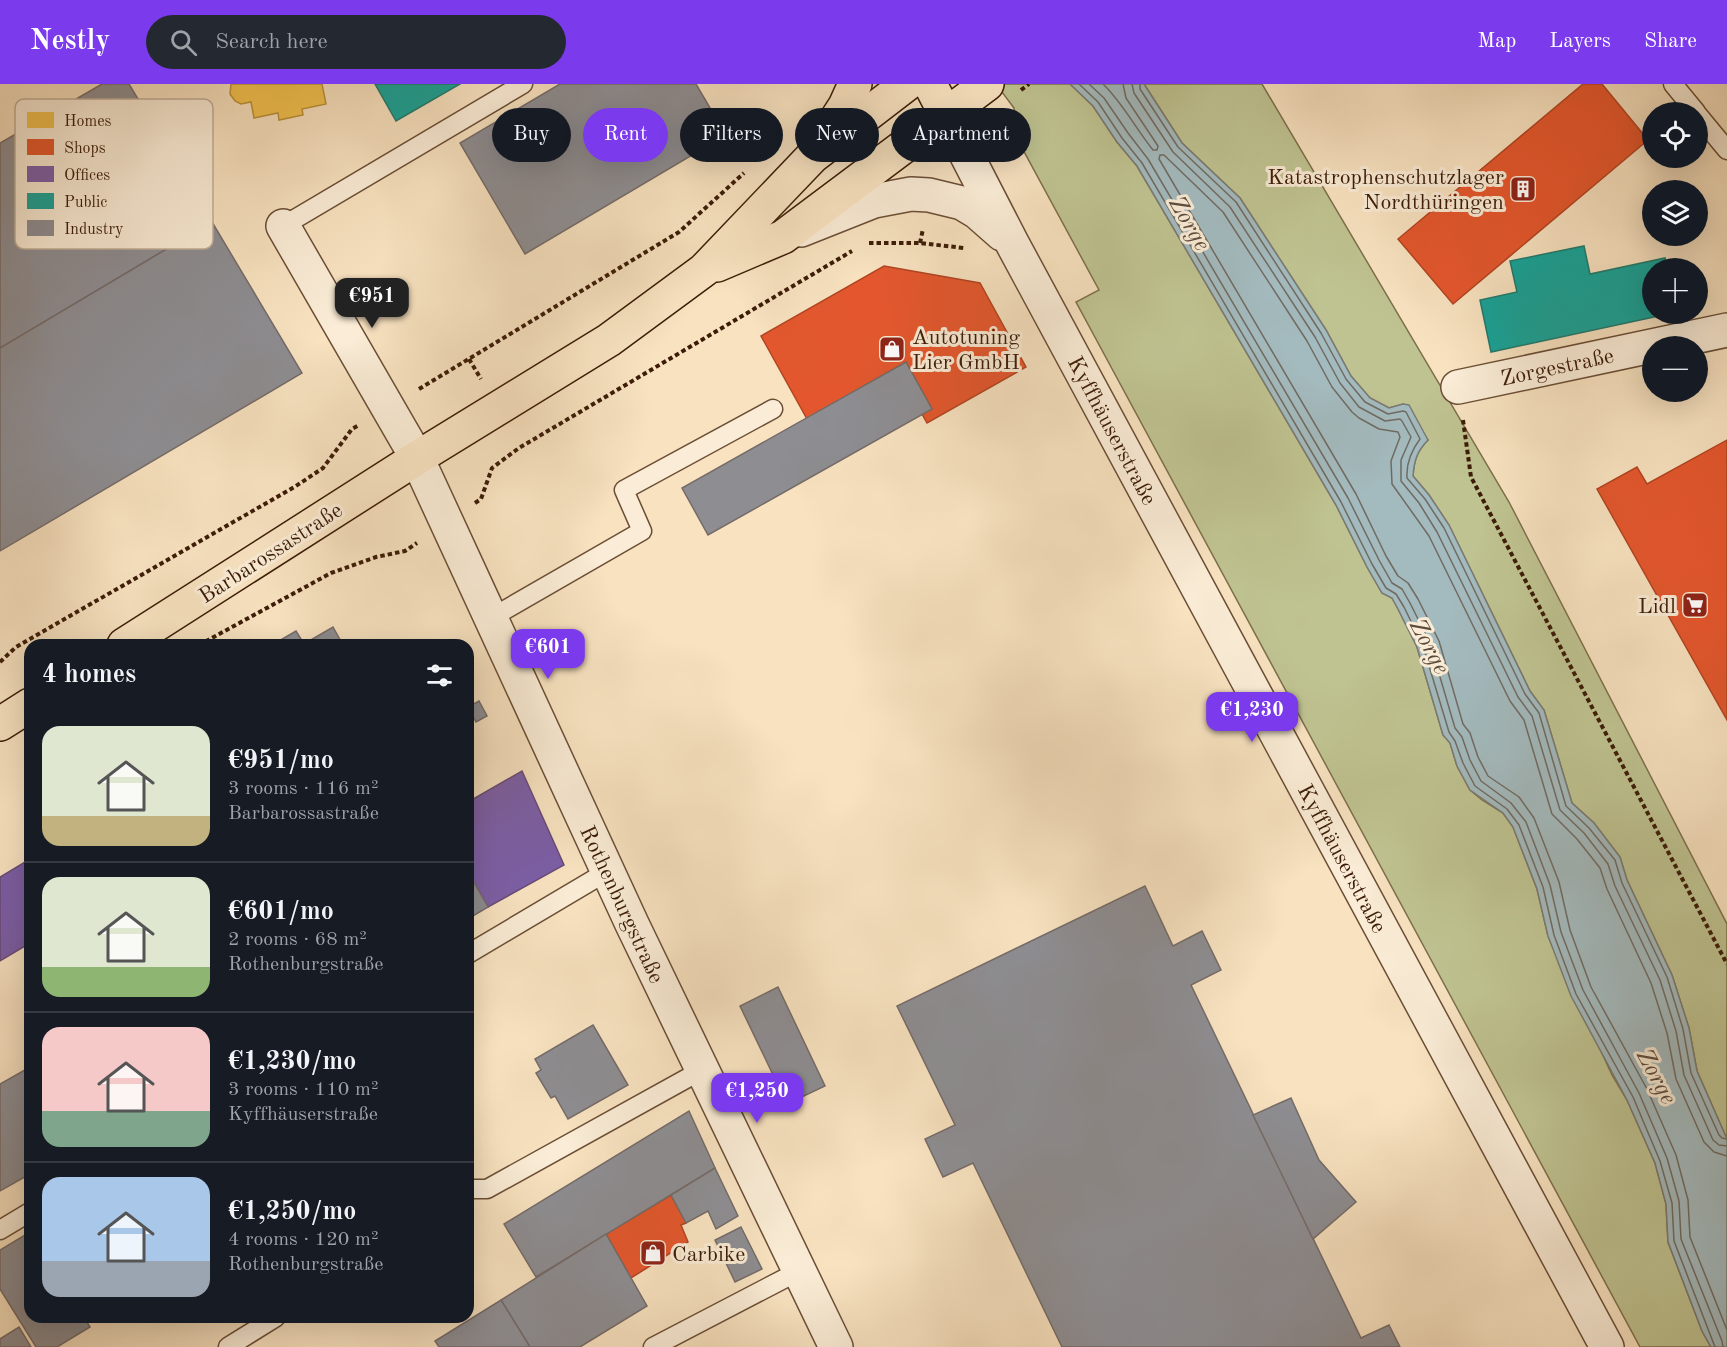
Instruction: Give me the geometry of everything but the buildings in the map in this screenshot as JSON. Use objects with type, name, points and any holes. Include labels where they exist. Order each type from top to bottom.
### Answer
[{"type":"main road","points":[[844,108],[855,84]]},
{"type":"main road","name":"Barbarossastraße","points":[[876,108],[907,84]]},
{"type":"main road","points":[[930,84],[942,108]]},
{"type":"main road","name":"Barbarossastraße","points":[[955,108],[987,84]]},
{"type":"main road","name":"Barbarossastraße","points":[[704,270],[783,237],[891,156]]},
{"type":"main road","name":"Barbarossastraße","points":[[133,639],[417,458],[609,340],[704,270],[807,162]]},
{"type":"main road","points":[[0,724],[24,709]]},
{"type":"street","name":"Kyffhäuserstraße","points":[[970,162],[1606,1347]]},
{"type":"street","name":"Barbarossastraße","points":[[783,237],[874,201],[911,194],[929,195],[962,203],[977,212],[1012,243]]},
{"type":"street","points":[[284,226],[417,458]]},
{"type":"street","name":"Zorgestraße","points":[[1458,387],[1727,330]]},
{"type":"street","name":"Rothenburgstraße","points":[[417,458],[608,871],[836,1347]]},
{"type":"lane","points":[[284,226],[523,84]]},
{"type":"lane","points":[[1673,84],[1687,102]]},
{"type":"lane","points":[[1708,127],[1727,150]]},
{"type":"lane","points":[[491,618],[642,531],[624,490],[773,409]]},
{"type":"lane","points":[[474,950],[608,871]]},
{"type":"lane","points":[[474,1192],[487,1189],[702,1070]]},
{"type":"lane","points":[[0,1230],[24,1216]]},
{"type":"lane","points":[[653,1347],[799,1271]]},
{"type":"lane","points":[[228,1347],[266,1323]]},
{"type":"path","points":[[1025,88],[1029,84]]},
{"type":"path","points":[[30,639],[296,486],[323,468],[352,429],[679,232],[748,169]]},
{"type":"path","points":[[866,243],[920,243],[964,248]]},
{"type":"path","points":[[210,639],[331,573],[376,556],[405,551],[481,498],[492,468],[519,448],[856,249]]},
{"type":"path","points":[[1458,387],[1471,477],[1727,964]]},
{"type":"path","points":[[0,662],[24,642]]},
{"type":"green space","points":[[996,84],[1070,84],[1093,106],[1117,142],[1137,166],[1336,505],[1382,593],[1392,598],[1417,647],[1443,735],[1450,743],[1457,766],[1470,790],[1503,813],[1513,827],[1537,889],[1548,936],[1655,1163],[1666,1204],[1668,1242],[1702,1331],[1711,1347],[1640,1347],[1076,302],[1099,290],[1030,162],[1031,108],[1014,108]]},
{"type":"green space","points":[[1144,84],[1262,84],[1509,502],[1727,924],[1727,1139],[1697,1071],[1689,1028],[1672,975],[1627,880],[1620,857],[1594,823],[1572,803],[1544,710],[1530,691],[1449,525],[1413,476],[1417,456],[1428,440],[1403,404],[1389,408],[1370,398],[1351,376],[1326,330],[1240,198],[1182,143]]},
{"type":"water","name":"Zorge","points":[[1070,84],[1144,84],[1182,143],[1240,198],[1326,330],[1351,376],[1370,398],[1389,408],[1403,404],[1409,405],[1428,440],[1417,456],[1413,476],[1449,525],[1530,691],[1544,710],[1572,803],[1594,823],[1620,857],[1627,880],[1672,975],[1689,1028],[1697,1071],[1727,1139],[1727,1347],[1711,1347],[1702,1331],[1668,1242],[1666,1204],[1655,1163],[1627,1100],[1571,996],[1548,936],[1537,889],[1513,827],[1503,813],[1470,790],[1457,766],[1450,743],[1443,735],[1417,647],[1392,598],[1382,593],[1336,505],[1137,166],[1117,142],[1093,106]]},
{"type":"place","name":"Katastrophenschutzlager Nordthüringen","points":[[1523,189]]},
{"type":"place","name":"Autotuning Lier GmbH","points":[[892,349]]},
{"type":"place","name":"Lidl","points":[[1695,605]]},
{"type":"place","name":"Carbike","points":[[653,1253]]}]
